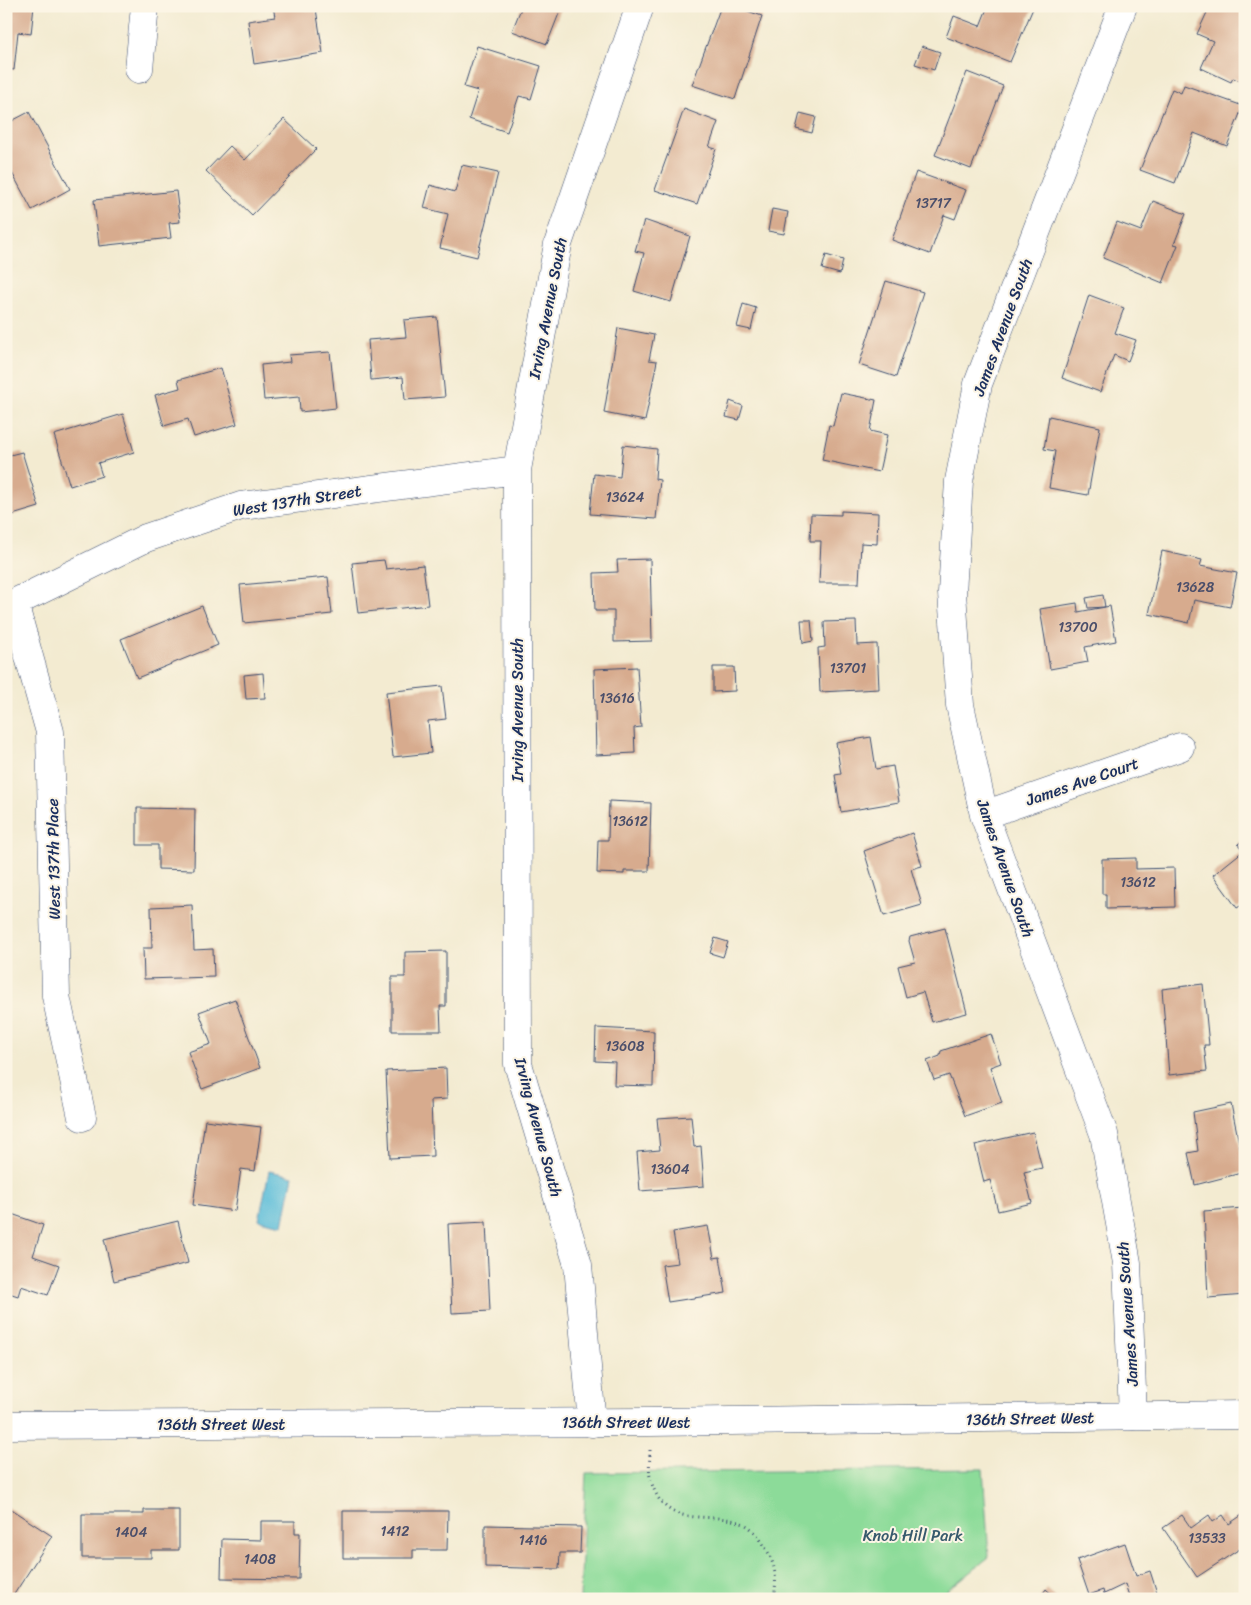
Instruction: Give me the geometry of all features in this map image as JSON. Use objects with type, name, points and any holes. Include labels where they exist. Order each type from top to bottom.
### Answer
[{"type":"street","points":[[139,69],[145,6]]},
{"type":"street","name":"Irving Avenue South","points":[[592,1422],[578,1265],[518,1064],[517,470],[558,244],[640,6]]},
{"type":"street","name":"James Avenue South","points":[[1123,6],[978,384],[959,481],[952,593],[960,705],[984,815],[1104,1134],[1127,1263],[1133,1416]]},
{"type":"street","name":"West 137th Street","points":[[10,604],[146,538],[241,506],[517,470]]},
{"type":"street","name":"West 137th Place","points":[[10,604],[50,732],[56,996],[82,1117]]},
{"type":"street","name":"James Ave Court","points":[[984,815],[1180,747]]},
{"type":"street","name":"136th Street West","points":[[6,1425],[650,1422],[1245,1415]]},
{"type":"path","points":[[650,1422],[650,1479],[658,1498],[672,1512],[687,1517],[708,1518],[746,1525],[760,1539],[772,1558],[776,1573],[774,1599]]},
{"type":"green space","name":"Knob Hill Park","points":[[983,1469],[989,1557],[936,1599],[580,1599],[586,1473]]},
{"type":"water","points":[[269,1171],[293,1176],[283,1225],[259,1220]]},
{"type":"building","points":[[6,6],[34,6],[31,34],[18,32],[14,70],[6,69]]},
{"type":"building","points":[[273,6],[306,6],[306,10],[316,9],[323,53],[254,64],[248,21],[275,17]]},
{"type":"building","points":[[522,6],[562,6],[547,44],[512,31]]},
{"type":"building","points":[[721,6],[733,6],[762,16],[735,99],[692,85]]},
{"type":"building","points":[[988,6],[1034,6],[1010,62],[946,37],[954,16],[980,26]]},
{"type":"building","points":[[1210,6],[1228,6],[1245,14],[1245,83],[1233,78],[1231,82],[1201,68],[1213,41],[1197,34]]},
{"type":"building","points":[[477,46],[541,66],[531,99],[519,96],[507,132],[469,119],[478,91],[464,87]]},
{"type":"building","points":[[922,46],[940,52],[934,70],[915,64]]},
{"type":"building","points":[[967,72],[1003,86],[971,169],[935,155]]},
{"type":"building","points":[[1184,85],[1243,106],[1227,146],[1194,133],[1175,183],[1140,170],[1172,89],[1181,93]]},
{"type":"building","points":[[684,109],[718,122],[709,147],[716,149],[697,204],[655,190]]},
{"type":"building","points":[[29,112],[70,189],[32,210],[11,171],[6,174],[6,124]]},
{"type":"building","points":[[800,113],[816,117],[812,133],[796,129]]},
{"type":"building","points":[[284,119],[316,149],[252,215],[206,171],[230,146],[245,160]]},
{"type":"building","points":[[462,165],[498,173],[477,257],[440,248],[448,214],[424,208],[430,185],[455,192]]},
{"type":"building","points":[[916,172],[966,190],[955,219],[944,215],[930,254],[892,240]]},
{"type":"building","points":[[176,191],[180,222],[169,223],[171,238],[99,246],[94,200]]},
{"type":"building","points":[[1153,201],[1186,214],[1174,244],[1178,245],[1163,283],[1103,258],[1117,222],[1141,231]]},
{"type":"building","points":[[772,209],[788,212],[784,234],[768,231]]},
{"type":"building","points":[[644,220],[690,236],[671,302],[634,291],[644,253],[635,251]]},
{"type":"building","points":[[826,255],[843,260],[840,274],[822,269]]},
{"type":"building","points":[[886,281],[923,292],[896,377],[859,365]]},
{"type":"building","points":[[1089,295],[1124,308],[1115,333],[1136,340],[1128,361],[1114,355],[1100,392],[1062,378]]},
{"type":"building","points":[[743,304],[756,308],[751,330],[737,327]]},
{"type":"building","points":[[437,317],[445,397],[405,400],[403,377],[371,380],[368,340],[406,337],[404,320]]},
{"type":"building","points":[[618,328],[654,335],[649,360],[657,361],[645,421],[604,413]]},
{"type":"building","points":[[330,352],[336,408],[300,412],[299,397],[264,400],[261,365],[290,362],[289,355]]},
{"type":"building","points":[[221,368],[237,424],[194,437],[188,419],[164,426],[155,395],[180,388],[178,380]]},
{"type":"building","points":[[841,393],[876,400],[870,431],[887,435],[879,472],[822,460],[829,425],[833,426]]},
{"type":"building","points":[[730,401],[743,406],[739,420],[726,417]]},
{"type":"building","points":[[123,414],[134,452],[98,463],[102,476],[70,486],[54,435]]},
{"type":"building","points":[[1049,416],[1100,427],[1088,495],[1049,488],[1055,451],[1044,449]]},
{"type":"building","points":[[623,445],[657,449],[655,479],[660,480],[656,519],[590,514],[594,474],[620,477]]},
{"type":"building","points":[[22,452],[39,507],[6,517],[6,456]]},
{"type":"building","points":[[841,511],[878,513],[877,544],[861,543],[859,583],[819,583],[821,541],[810,541],[811,514],[841,515]]},
{"type":"building","points":[[1162,551],[1202,560],[1200,566],[1237,573],[1230,607],[1194,600],[1189,623],[1149,614]]},
{"type":"building","points":[[650,559],[652,641],[614,642],[614,611],[595,611],[594,573],[618,572],[617,560]]},
{"type":"building","points":[[384,560],[386,569],[423,565],[428,605],[358,613],[352,563]]},
{"type":"building","points":[[328,577],[332,614],[244,623],[240,585]]},
{"type":"building","points":[[1103,595],[1105,607],[1088,608],[1086,598]]},
{"type":"building","points":[[1077,603],[1078,612],[1110,606],[1116,641],[1085,647],[1088,662],[1050,669],[1040,609]]},
{"type":"building","points":[[202,606],[218,645],[137,678],[121,639]]},
{"type":"building","points":[[801,620],[811,620],[813,641],[803,643]]},
{"type":"building","points":[[856,621],[857,645],[877,644],[879,689],[820,692],[818,648],[825,647],[824,622]]},
{"type":"building","points":[[637,667],[641,727],[634,728],[635,753],[596,755],[594,669]]},
{"type":"building","points":[[713,667],[734,667],[735,691],[713,692]]},
{"type":"building","points":[[263,673],[265,698],[246,699],[244,675]]},
{"type":"building","points":[[442,686],[446,719],[428,721],[431,753],[393,757],[386,692]]},
{"type":"building","points":[[871,737],[876,769],[893,766],[899,802],[841,812],[835,775],[841,774],[836,743]]},
{"type":"building","points":[[609,801],[651,803],[649,871],[624,871],[624,874],[597,873],[598,840],[608,840]]},
{"type":"building","points":[[137,808],[195,809],[194,870],[158,869],[158,845],[137,845]]},
{"type":"building","points":[[912,833],[922,866],[911,869],[922,905],[884,916],[864,851]]},
{"type":"building","points":[[1245,839],[1245,903],[1237,908],[1213,875],[1243,851],[1238,844]]},
{"type":"building","points":[[1136,858],[1136,869],[1174,868],[1175,907],[1106,909],[1106,894],[1102,894],[1102,859]]},
{"type":"building","points":[[192,905],[194,950],[213,949],[214,977],[144,979],[143,948],[152,948],[151,907]]},
{"type":"building","points":[[945,928],[967,1013],[932,1022],[923,992],[906,997],[898,966],[915,962],[909,941],[910,937]]},
{"type":"building","points":[[715,938],[728,942],[723,957],[710,953]]},
{"type":"building","points":[[446,951],[446,1006],[440,1006],[441,1031],[392,1031],[392,977],[405,977],[405,952]]},
{"type":"building","points":[[1203,984],[1209,1045],[1204,1045],[1207,1071],[1169,1075],[1162,989]]},
{"type":"building","points":[[235,999],[260,1068],[202,1089],[188,1052],[211,1044],[199,1012]]},
{"type":"building","points":[[596,1028],[654,1031],[653,1086],[614,1085],[615,1062],[595,1061]]},
{"type":"building","points":[[991,1034],[1001,1063],[990,1067],[1002,1103],[965,1116],[949,1075],[934,1080],[927,1061],[940,1056],[941,1051]]},
{"type":"building","points":[[446,1068],[447,1099],[431,1100],[433,1156],[390,1158],[386,1071]]},
{"type":"building","points":[[1231,1104],[1245,1172],[1195,1185],[1188,1153],[1198,1151],[1193,1112]]},
{"type":"building","points":[[691,1116],[694,1147],[701,1146],[704,1186],[640,1191],[637,1152],[660,1150],[657,1118]]},
{"type":"building","points":[[205,1120],[261,1127],[255,1171],[241,1169],[235,1211],[193,1205]]},
{"type":"building","points":[[1033,1132],[1042,1168],[1024,1172],[1032,1203],[998,1211],[990,1180],[984,1182],[975,1145]]},
{"type":"building","points":[[1243,1208],[1245,1229],[1245,1269],[1243,1270],[1245,1295],[1208,1298],[1204,1211]]},
{"type":"building","points":[[6,1212],[43,1225],[33,1256],[59,1265],[48,1295],[21,1286],[18,1296],[6,1292]]},
{"type":"building","points":[[178,1221],[188,1263],[114,1281],[104,1239]]},
{"type":"building","points":[[486,1222],[490,1311],[452,1313],[448,1224]]},
{"type":"building","points":[[708,1226],[714,1258],[720,1257],[726,1293],[668,1302],[662,1265],[678,1263],[673,1232]]},
{"type":"building","points":[[6,1506],[52,1536],[11,1599],[6,1599]]},
{"type":"building","points":[[144,1510],[179,1510],[179,1550],[151,1550],[151,1558],[82,1558],[82,1514],[144,1514]]},
{"type":"building","points":[[343,1511],[448,1511],[447,1550],[413,1550],[413,1558],[343,1558]]},
{"type":"building","points":[[1245,1513],[1245,1553],[1241,1548],[1197,1577],[1163,1528],[1182,1515],[1191,1528],[1209,1515],[1213,1522],[1223,1515],[1229,1524]]},
{"type":"building","points":[[261,1521],[295,1521],[295,1533],[300,1533],[299,1579],[221,1578],[222,1539],[261,1540]]},
{"type":"building","points":[[485,1525],[581,1527],[580,1553],[560,1553],[559,1569],[485,1567]]},
{"type":"building","points":[[1125,1543],[1136,1576],[1150,1571],[1159,1599],[1130,1599],[1125,1584],[1104,1594],[1103,1590],[1089,1595],[1077,1560]]},
{"type":"building","points":[[1046,1589],[1057,1599],[1039,1599]]}]
